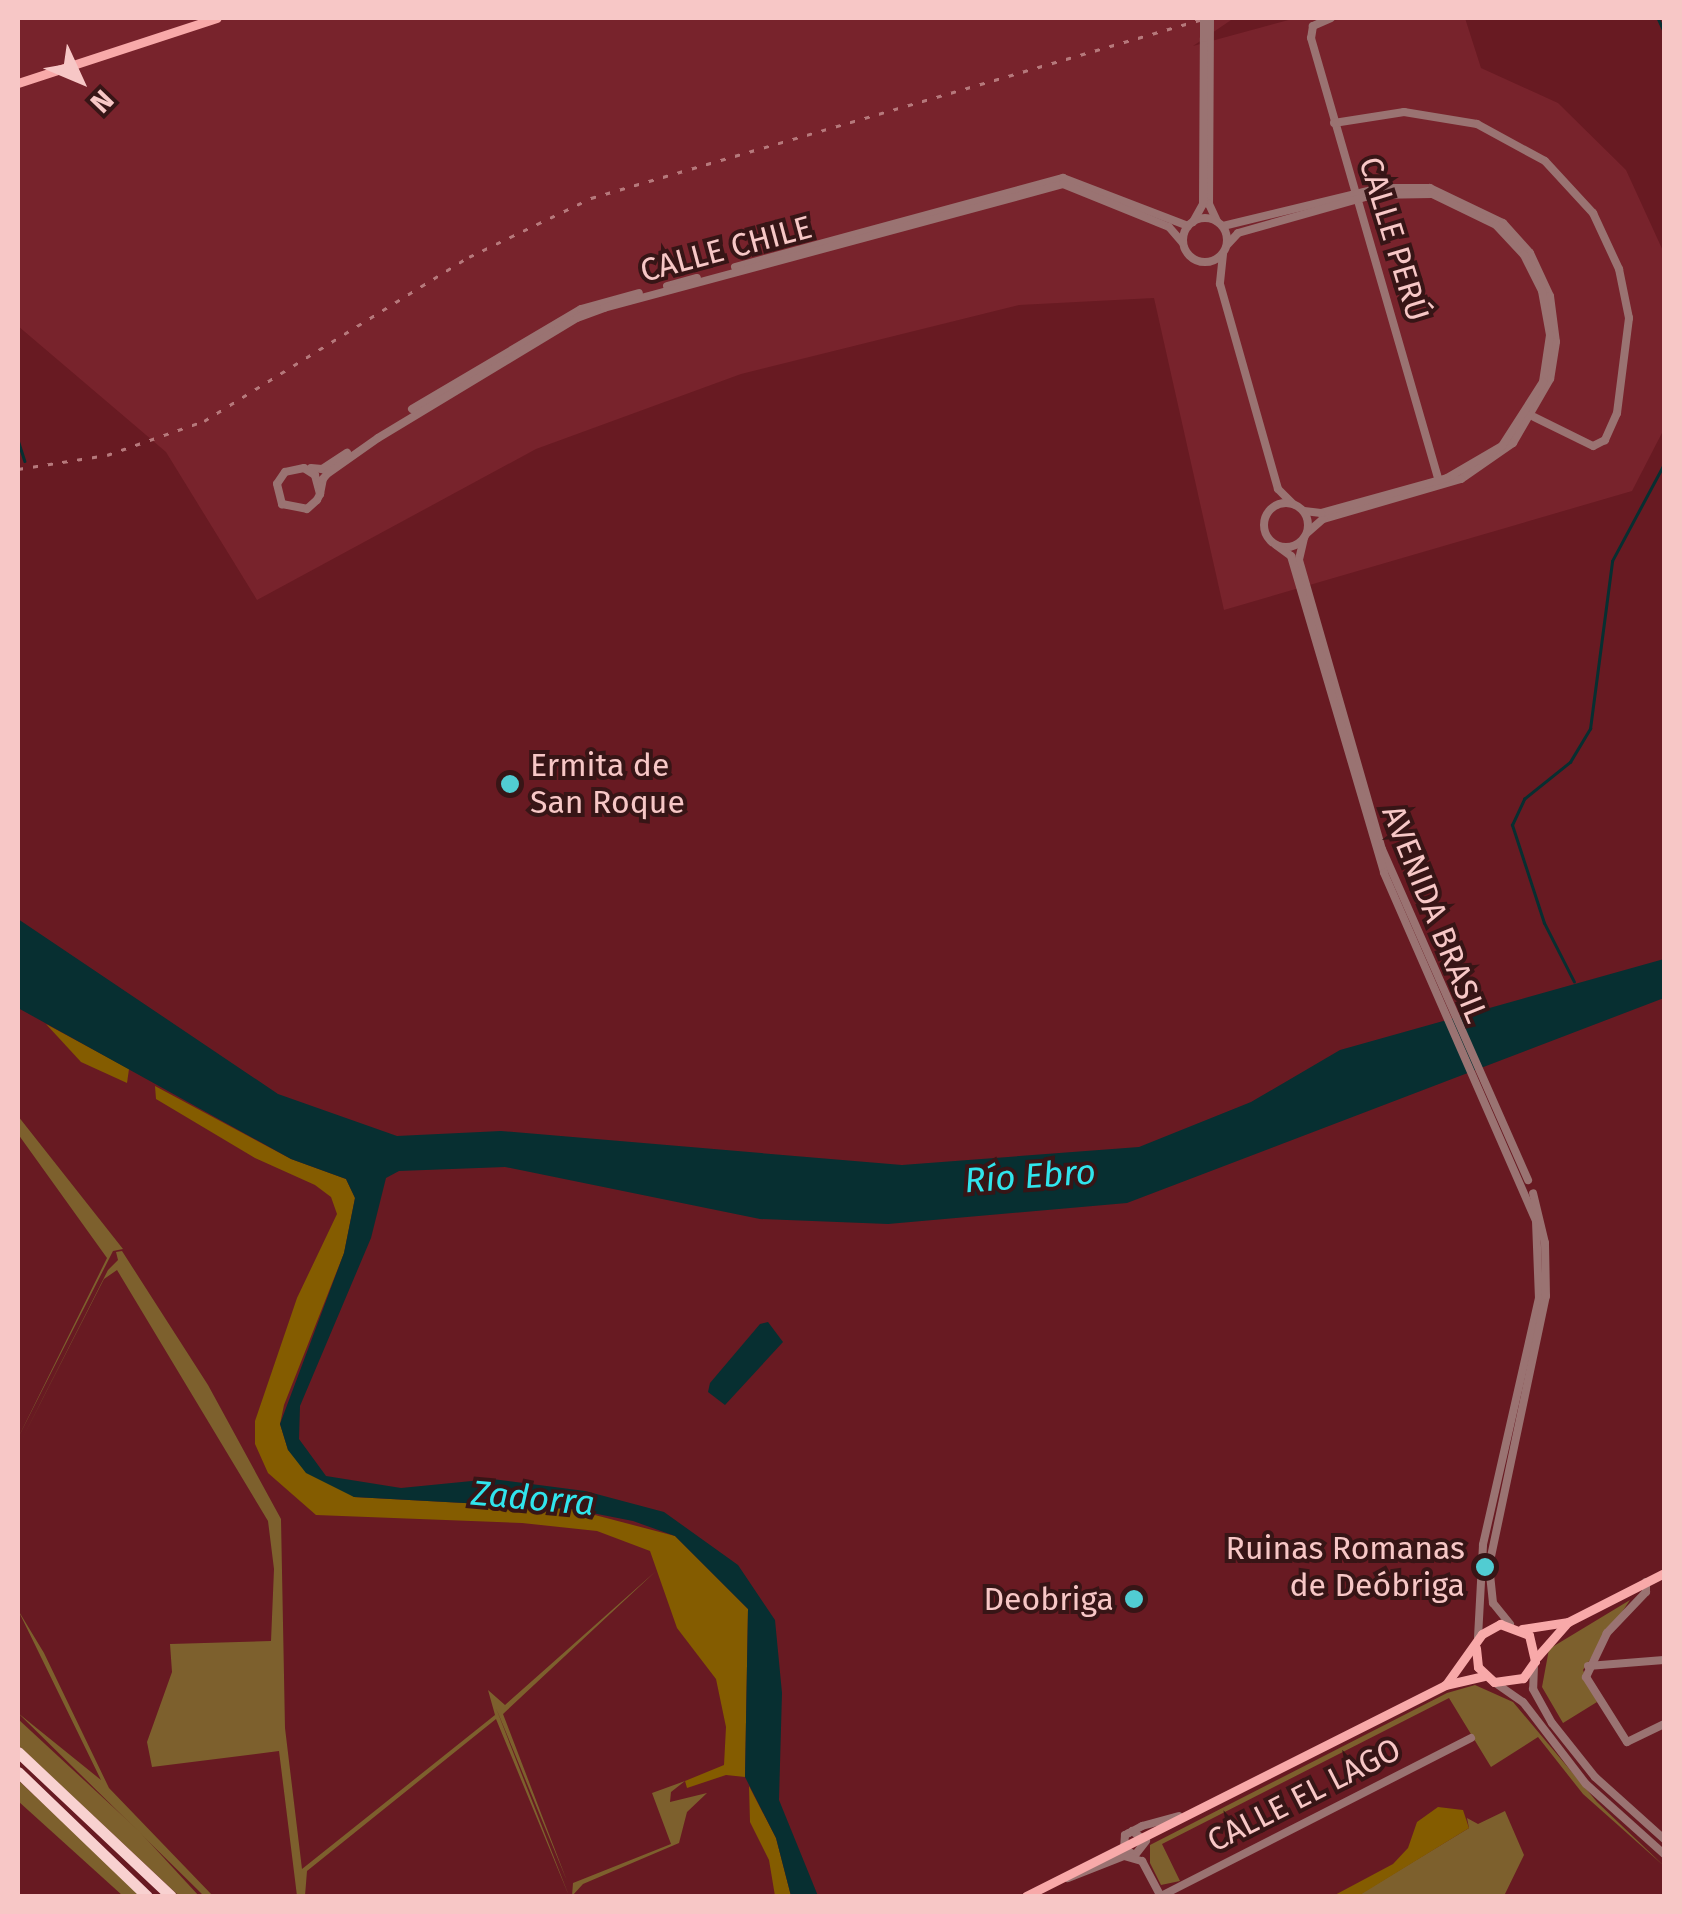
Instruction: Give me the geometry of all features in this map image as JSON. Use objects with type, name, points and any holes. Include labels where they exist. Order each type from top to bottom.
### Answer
[{"type":"highway","points":[[18,1752],[171,1896]]},
{"type":"highway","points":[[18,1772],[147,1896]]},
{"type":"main road","points":[[18,81],[217,18]]},
{"type":"main road","points":[[1522,1629],[1568,1622],[1664,1573]]},
{"type":"main road","points":[[1026,1896],[1445,1685],[1484,1676],[1494,1682],[1522,1678],[1568,1622]]},
{"type":"main road","points":[[1445,1685],[1490,1628],[1510,1624],[1522,1629],[1533,1643],[1534,1662]]},
{"type":"main road","points":[[1476,1645],[1484,1676]]},
{"type":"street","points":[[1208,18],[1203,204],[1183,243],[1220,284]]},
{"type":"street","name":"CALLE PERÚ","points":[[1331,18],[1316,23],[1310,34],[1439,483]]},
{"type":"street","points":[[1207,38],[1208,204],[1227,245]]},
{"type":"street","points":[[1334,123],[1404,112],[1477,124],[1545,161],[1592,213],[1619,269],[1629,318],[1617,413],[1605,440],[1594,446],[1534,417]]},
{"type":"street","name":"CALLE CHILE","points":[[304,468],[325,468],[582,309],[1054,180],[1076,180],[1191,224]]},
{"type":"street","name":"CALLE CHILE","points":[[320,494],[331,470],[414,414],[604,308],[1063,184],[1166,226],[1183,243]]},
{"type":"street","points":[[1191,224],[1220,224],[1403,186],[1452,194],[1492,214],[1524,244],[1547,288],[1556,334],[1550,379],[1534,417],[1491,462],[1439,483],[1322,518],[1294,546],[1276,545]]},
{"type":"street","points":[[1414,192],[1464,205],[1508,236],[1542,291],[1549,354],[1531,409],[1491,455],[1439,483],[1321,513],[1304,511],[1278,489],[1220,284],[1227,245],[1238,233],[1357,196],[1414,192]]},
{"type":"street","points":[[1201,262],[1223,254]]},
{"type":"street","points":[[304,468],[319,481],[320,494],[300,511],[282,504],[280,478],[304,468]]},
{"type":"street","points":[[1278,489],[1263,527],[1276,545],[1291,556],[1306,598]]},
{"type":"street","points":[[1272,508],[1294,504]]},
{"type":"street","points":[[1304,511],[1306,535],[1298,555],[1306,598]]},
{"type":"street","name":"AVENIDA BRASIL","points":[[1306,598],[1380,861],[1501,1126],[1531,1202],[1540,1260],[1539,1298],[1482,1554],[1488,1604],[1476,1645]]},
{"type":"street","points":[[1646,1582],[1646,1592],[1588,1666],[1586,1677],[1626,1741],[1664,1724]]},
{"type":"street","points":[[1488,1604],[1510,1624]]},
{"type":"street","points":[[1588,1666],[1664,1660]]},
{"type":"street","points":[[1534,1662],[1533,1688],[1595,1777],[1664,1840]]},
{"type":"street","points":[[1494,1682],[1523,1702],[1586,1784],[1664,1854]]},
{"type":"street","name":"CALLE EL LAGO","points":[[1142,1861],[1161,1896],[1471,1738]]},
{"type":"street","points":[[1130,1832],[1198,1811]]},
{"type":"street","points":[[1126,1849],[1142,1861],[1145,1838],[1130,1832]]},
{"type":"street","points":[[1126,1849],[1130,1832]]},
{"type":"street","points":[[1126,1849],[1144,1850]]},
{"type":"shaded area","points":[[18,18],[1234,18],[1193,46],[1296,18],[1465,18],[1481,68],[1558,103],[1626,170],[1664,253],[1664,429],[1632,491],[1224,610],[1154,298],[1019,305],[741,374],[536,449],[257,600],[166,452],[18,326]]},
{"type":"shaded area","points":[[46,1024],[129,1069],[127,1083],[81,1062]]},
{"type":"shaded area","points":[[155,1086],[291,1159],[346,1179],[355,1198],[344,1253],[284,1405],[280,1424],[288,1450],[354,1497],[572,1509],[675,1536],[748,1609],[745,1777],[726,1775],[687,1788],[685,1781],[724,1765],[726,1727],[716,1679],[677,1628],[650,1551],[597,1531],[522,1523],[316,1515],[268,1473],[255,1444],[255,1421],[297,1298],[337,1214],[331,1197],[315,1185],[255,1158],[156,1099]]},
{"type":"shaded area","points":[[18,1116],[123,1249],[113,1251],[18,1438],[107,1258],[18,1134]]},
{"type":"shaded area","points":[[122,1251],[208,1385],[281,1519],[285,1728],[302,1869],[495,1715],[488,1690],[505,1705],[656,1571],[503,1714],[567,1881],[496,1708],[569,1896],[496,1719],[307,1871],[305,1896],[297,1896],[279,1751],[152,1767],[147,1742],[172,1672],[170,1644],[271,1641],[274,1569],[268,1521],[117,1270],[104,1279],[18,1447],[108,1270],[118,1260],[116,1252]]},
{"type":"shaded area","points":[[1630,1600],[1583,1670],[1597,1702],[1563,1723],[1542,1687],[1549,1649]]},
{"type":"shaded area","points":[[18,1610],[44,1653],[109,1788],[213,1896],[204,1896],[18,1713],[101,1780]]},
{"type":"shaded area","points":[[1475,1685],[1513,1702],[1597,1802],[1664,1866],[1583,1794],[1538,1737],[1491,1767],[1449,1698],[1162,1844],[1180,1881],[1161,1885],[1150,1863],[1150,1845],[1447,1693]]},
{"type":"shaded area","points":[[18,1719],[139,1831],[199,1896],[179,1896],[18,1745]]},
{"type":"shaded area","points":[[18,1780],[140,1896],[123,1896],[18,1801]]},
{"type":"shaded area","points":[[685,1781],[671,1792],[670,1802],[707,1793],[687,1812],[679,1843],[583,1884],[572,1896],[573,1883],[671,1844],[652,1793]]},
{"type":"shaded area","points":[[749,1786],[776,1838],[791,1896],[775,1896],[769,1860],[750,1822]]},
{"type":"shaded area","points":[[1438,1807],[1463,1810],[1469,1828],[1360,1895],[1333,1896],[1393,1864],[1408,1848],[1417,1822]]},
{"type":"shaded area","points":[[1505,1811],[1524,1855],[1504,1896],[1357,1896],[1469,1828],[1467,1818],[1478,1824]]},
{"type":"water","points":[[18,919],[278,1094],[397,1136],[501,1131],[902,1165],[1139,1147],[1251,1102],[1340,1050],[1664,959],[1664,998],[1127,1203],[888,1224],[760,1219],[505,1167],[399,1171],[386,1178],[371,1238],[300,1406],[299,1439],[326,1476],[401,1488],[492,1479],[585,1491],[664,1512],[738,1565],[775,1620],[782,1693],[779,1800],[818,1896],[791,1896],[776,1838],[745,1777],[748,1609],[675,1536],[633,1521],[572,1509],[354,1497],[306,1473],[288,1450],[280,1424],[344,1253],[355,1198],[346,1179],[291,1159],[18,1008]]},
{"type":"water","points":[[768,1322],[783,1342],[725,1405],[708,1392],[710,1383],[760,1324]]},
{"type":"waterway","points":[[1658,18],[1664,31]]},
{"type":"waterway","points":[[18,440],[25,461]]},
{"type":"waterway","points":[[1574,982],[1544,923],[1512,825],[1524,799],[1570,762],[1590,729],[1612,561],[1664,464]]},
{"type":"railway","points":[[18,469],[107,455],[204,421],[469,257],[591,198],[1206,18]]},
{"type":"place","name":"Ermita de San Roque","points":[[510,784]]},
{"type":"place","name":"Ruinas Romanas de Deóbriga","points":[[1485,1567]]},
{"type":"place","name":"Deobriga","points":[[1134,1599]]},
{"type":"water label","name":"Río Ebro","points":[[1030,1176]]},
{"type":"water label","name":"Zadorra","points":[[533,1498]]}]
